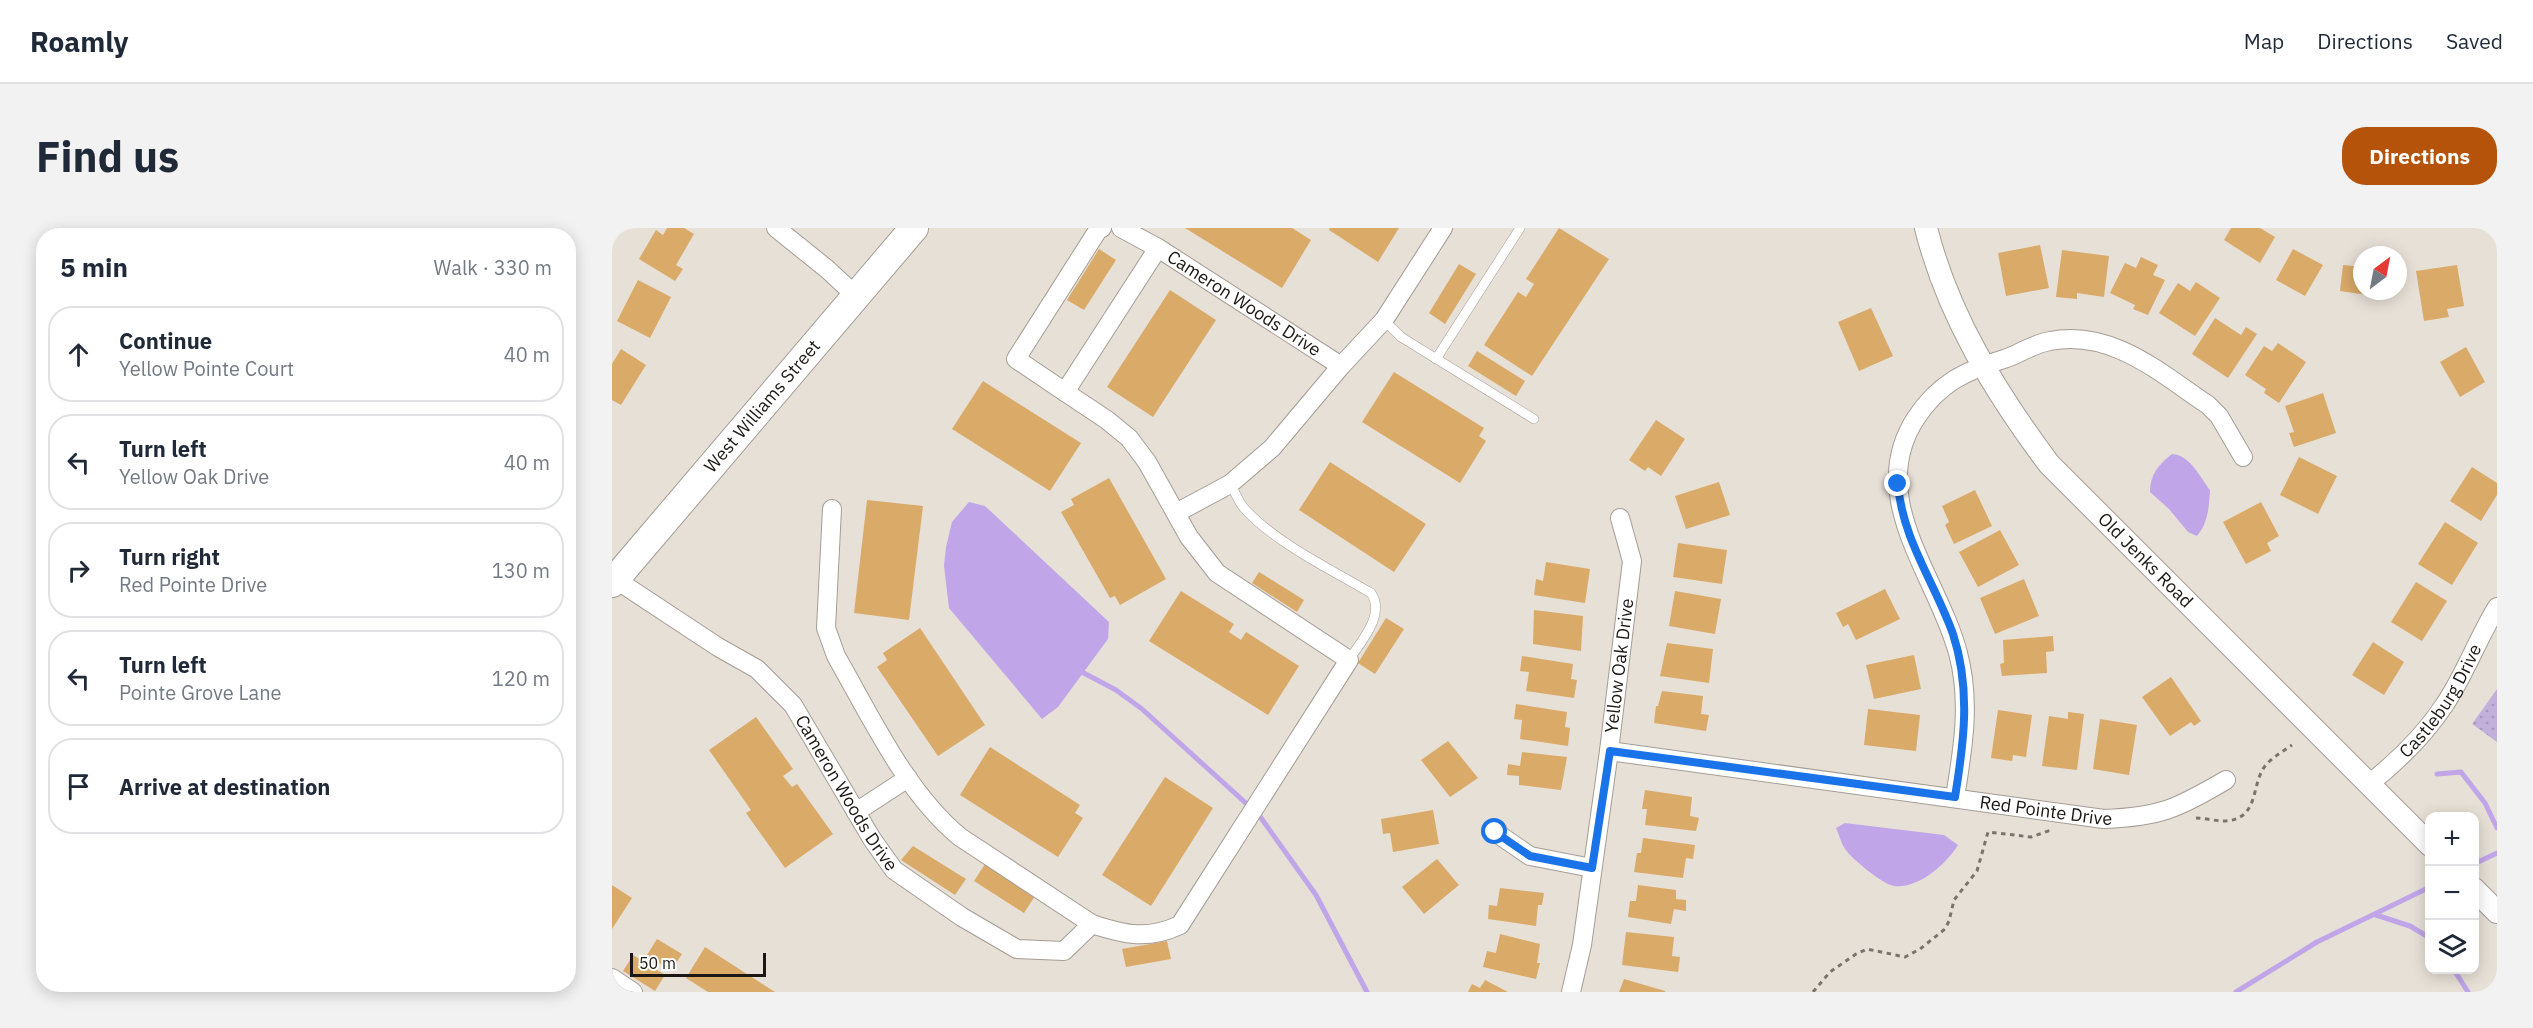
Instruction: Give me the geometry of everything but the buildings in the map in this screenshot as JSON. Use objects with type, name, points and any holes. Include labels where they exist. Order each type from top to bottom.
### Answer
[{"type":"main road","name":"West Williams Street","points":[[614,581],[914,228]]},
{"type":"street","points":[[776,228],[855,295]]},
{"type":"street","points":[[832,509],[826,628],[830,642],[908,778],[940,821],[960,837],[1092,924],[1116,932],[1139,934],[1162,934],[1180,925],[1349,660],[1216,573],[1189,537],[1147,462],[1129,438],[1016,359],[1098,230],[1102,228]]},
{"type":"street","points":[[1121,228],[1158,248]]},
{"type":"street","name":"Cameron Woods Drive","points":[[1176,513],[1230,484],[1272,448],[1341,366],[1384,320],[1443,228]]},
{"type":"street","name":"Old Jenks Road","points":[[1926,228],[1953,306],[1982,365],[2010,412],[2049,464],[2425,840]]},
{"type":"street","name":"Cameron Woods Drive","points":[[1065,392],[1158,248],[1341,366]]},
{"type":"street","points":[[1955,797],[1965,725],[1964,682],[1952,633],[1916,553],[1899,505],[1899,463],[1912,425],[1932,397],[1959,375],[2007,358],[2029,346],[2070,338],[2109,344],[2129,352],[2208,405],[2219,416],[2243,457]]},
{"type":"street","name":"Yellow Oak Drive","points":[[1571,992],[1582,945],[1610,751],[1632,561],[1620,518]]},
{"type":"street","name":"Cameron Woods Drive","points":[[614,581],[757,669],[793,705],[856,812],[894,870],[962,917],[1017,949],[1064,951],[1092,924]]},
{"type":"street","name":"Castleburg Drive","points":[[2369,784],[2391,767],[2418,740],[2445,703],[2495,614]]},
{"type":"street","name":"Red Pointe Drive","points":[[1610,751],[2104,819],[2154,815],[2177,808],[2226,780]]},
{"type":"street","points":[[856,812],[908,778]]},
{"type":"street","points":[[1495,832],[1530,856],[1592,868]]},
{"type":"street","points":[[2479,893],[2497,912]]},
{"type":"street","points":[[612,980],[633,992]]},
{"type":"lane","points":[[1436,358],[1520,228]]},
{"type":"lane","points":[[1384,320],[1401,337],[1534,419]]},
{"type":"lane","points":[[1230,484],[1243,507],[1265,527],[1310,558],[1371,593],[1377,602],[1377,611],[1349,660]]},
{"type":"path","points":[[1813,992],[1830,972],[1856,954],[1867,949],[1905,957],[1939,934]]},
{"type":"shaded area","points":[[2172,454],[2189,462],[2210,490],[2206,520],[2197,536],[2188,532],[2169,509],[2150,492],[2151,480],[2156,471]]},
{"type":"shaded area","points":[[969,502],[985,506],[1109,622],[1108,639],[1058,707],[1042,719],[949,608],[944,566],[946,547],[952,522]]},
{"type":"shaded area","points":[[2497,689],[2497,742],[2472,724]]},
{"type":"shaded area","points":[[1845,823],[1944,835],[1958,845],[1931,874],[1913,884],[1894,886],[1882,881],[1845,849],[1836,828]]},
{"type":"waterway","points":[[1080,671],[1116,690],[1142,709],[1259,815],[1316,895],[1367,992]]},
{"type":"waterway","points":[[2437,774],[2461,772],[2485,803],[2497,828]]},
{"type":"waterway","points":[[2479,862],[2497,853]]},
{"type":"waterway","points":[[2236,992],[2317,942],[2425,889]]},
{"type":"waterway","points":[[2376,915],[2410,926],[2425,935]]},
{"type":"waterway","points":[[2457,974],[2468,992]]},
{"type":"route","points":[[1495,832],[1530,856],[1592,868],[1610,751],[1955,797],[1965,725],[1964,682],[1952,633],[1916,553],[1899,505],[1898,484]]}]
